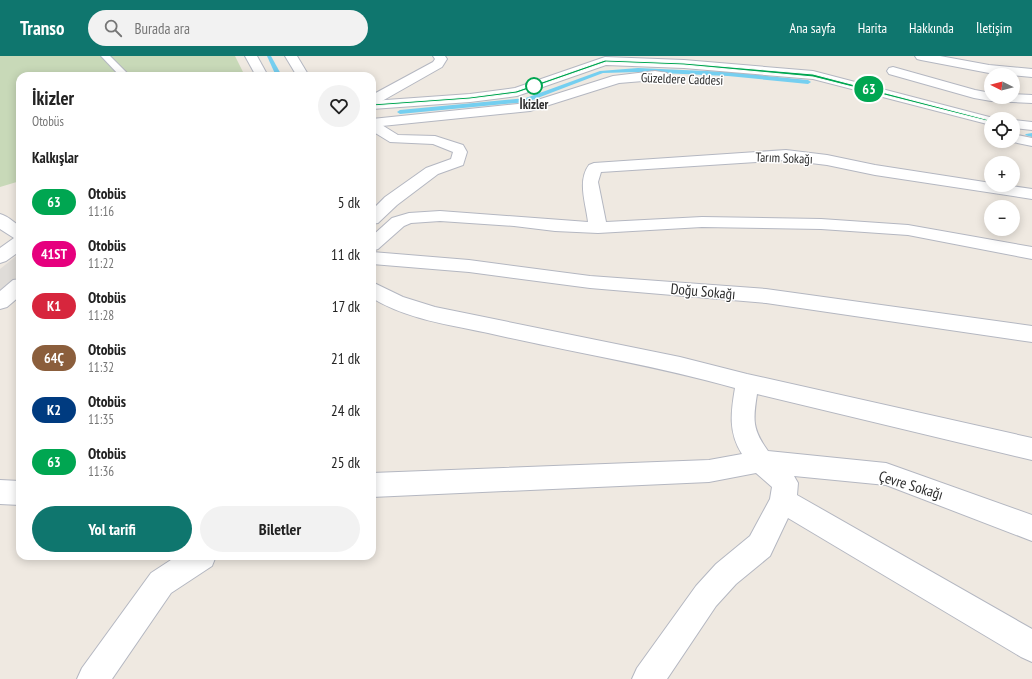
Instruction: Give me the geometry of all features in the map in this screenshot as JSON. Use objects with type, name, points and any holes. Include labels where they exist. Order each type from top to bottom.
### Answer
[{"type":"street","points":[[251,56],[260,72]]},
{"type":"street","points":[[291,56],[301,72]]},
{"type":"street","points":[[376,98],[438,64],[441,60],[439,56]]},
{"type":"street","points":[[921,56],[989,69],[1032,73]]},
{"type":"street","name":"Güzeldere Caddesi","points":[[376,105],[470,98],[517,92],[606,58],[684,64],[816,84],[984,120]]},
{"type":"street","points":[[893,71],[984,96]]},
{"type":"street","name":"Güzeldere Caddesi","points":[[376,124],[530,107],[617,79],[654,75],[677,77]]},
{"type":"street","name":"Güzeldere Caddesi","points":[[714,79],[772,84]]},
{"type":"street","name":"Güzeldere Caddesi","points":[[816,84],[984,131]]},
{"type":"street","points":[[1020,98],[1032,99]]},
{"type":"street","points":[[1020,125],[1032,126]]},
{"type":"street","points":[[376,127],[395,139],[435,140],[458,148],[460,152],[458,162],[432,171],[391,201],[376,215]]},
{"type":"street","points":[[1020,139],[1032,142]]},
{"type":"street","name":"Tarım Sokağı","points":[[598,228],[590,182],[594,168],[786,155],[827,160],[876,170],[1032,194]]},
{"type":"street","points":[[376,241],[398,222],[409,218],[440,216],[514,221],[555,226],[598,228],[702,222],[821,224],[908,230],[1032,253]]},
{"type":"street","points":[[0,219],[4,224],[16,232]]},
{"type":"street","points":[[0,257],[16,245]]},
{"type":"street","name":"Doğu Sokağı","points":[[376,258],[469,266],[590,282],[766,296],[1032,334]]},
{"type":"street","points":[[0,302],[16,288]]},
{"type":"street","points":[[376,292],[415,308],[511,331],[709,371],[747,382],[1032,448]]},
{"type":"street","points":[[648,679],[706,596],[726,574],[760,546],[783,501],[785,483],[761,462],[747,441],[742,416],[747,382]]},
{"type":"street","name":"Çevre Sokağı","points":[[376,484],[709,471],[761,462],[886,474],[1032,528]]},
{"type":"street","points":[[0,492],[16,492]]},
{"type":"street","points":[[783,501],[1032,646]]},
{"type":"street","points":[[93,679],[162,583],[196,560]]},
{"type":"lane","points":[[105,56],[121,72]]},
{"type":"green space","points":[[0,56],[235,56],[243,72],[16,72],[16,182],[0,187]]},
{"type":"shaded area","points":[[16,256],[16,278],[0,290],[0,269]]},
{"type":"waterway","points":[[269,56],[277,72]]},
{"type":"waterway","points":[[400,112],[527,100],[602,72],[638,70],[728,74],[808,82]]},
{"type":"bus line","name":"63","points":[[376,105],[470,98],[517,92],[569,72],[605,61],[684,64],[813,75],[984,119]]},
{"type":"place","name":"İkizler","points":[[534,86]]}]
